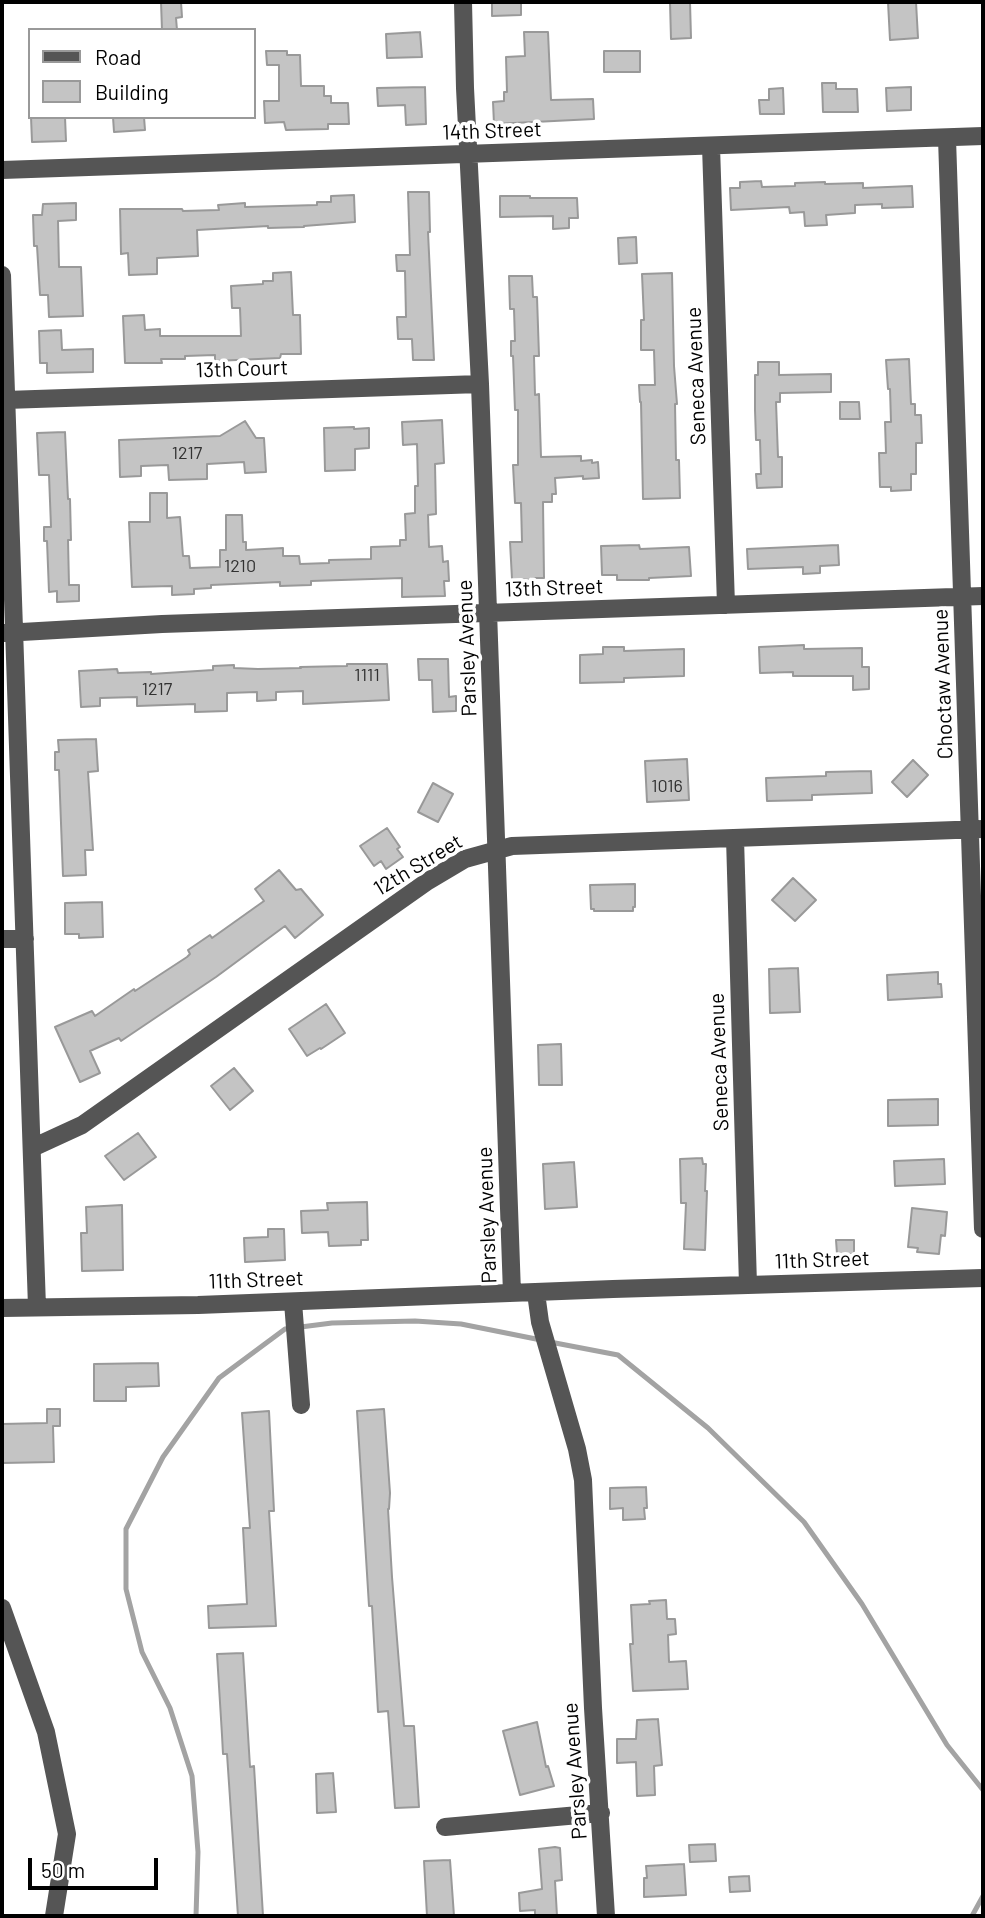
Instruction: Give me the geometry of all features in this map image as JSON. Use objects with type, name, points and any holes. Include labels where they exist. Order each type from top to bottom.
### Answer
[{"type":"street","name":"Parsley Avenue","points":[[463,2],[480,384],[512,1293]]},
{"type":"street","name":"14th Street","points":[[2,170],[983,136]]},
{"type":"street","name":"Choctaw Avenue","points":[[947,138],[962,597],[977,829],[983,1229]]},
{"type":"street","name":"Seneca Avenue","points":[[711,146],[726,605]]},
{"type":"street","points":[[2,275],[8,632],[24,939],[37,1307]]},
{"type":"street","name":"13th Court","points":[[6,400],[480,384]]},
{"type":"street","name":"13th Street","points":[[8,632],[162,624],[983,596]]},
{"type":"street","name":"12th Street","points":[[32,1148],[82,1125],[428,881],[465,859],[512,846],[977,829]]},
{"type":"street","name":"Seneca Avenue","points":[[736,838],[748,1285]]},
{"type":"street","points":[[2,939],[24,939]]},
{"type":"street","name":"11th Street","points":[[2,1308],[294,1310],[512,1293],[983,1278]]},
{"type":"street","name":"Parsley Avenue","points":[[536,1293],[540,1322],[578,1450],[583,1480],[606,1916]]},
{"type":"street","points":[[294,1310],[300,1405]]},
{"type":"street","points":[[2,1608],[46,1732],[67,1834],[54,1916]]},
{"type":"street","points":[[445,1828],[601,1813]]},
{"type":"building","points":[[161,2],[181,2],[182,17],[176,18],[177,28],[162,28]]},
{"type":"building","points":[[492,2],[521,2],[521,15],[492,16]]},
{"type":"building","points":[[670,2],[690,2],[691,38],[671,39]]},
{"type":"building","points":[[888,2],[916,2],[918,38],[890,40]]},
{"type":"building","points":[[420,32],[422,57],[387,58],[386,34]]},
{"type":"building","points":[[524,32],[548,32],[551,100],[593,99],[594,119],[494,124],[493,102],[504,101],[504,92],[507,92],[506,57],[525,56]]},
{"type":"building","points":[[266,51],[287,51],[287,55],[300,55],[301,86],[324,86],[324,96],[331,96],[331,103],[348,103],[349,124],[328,124],[328,129],[286,130],[284,122],[265,123],[264,101],[279,101],[279,65],[267,65]]},
{"type":"building","points":[[604,51],[640,51],[640,72],[604,72]]},
{"type":"building","points":[[822,83],[836,83],[836,89],[857,89],[858,112],[823,112]]},
{"type":"building","points":[[425,87],[426,124],[406,125],[405,105],[378,106],[377,88]]},
{"type":"building","points":[[911,87],[911,110],[887,111],[886,88]]},
{"type":"building","points":[[783,88],[784,114],[760,114],[759,100],[769,100],[769,89]]},
{"type":"building","points":[[31,119],[65,119],[66,141],[32,142]]},
{"type":"building","points":[[113,119],[144,119],[145,130],[114,132]]},
{"type":"building","points":[[761,181],[762,187],[825,182],[863,183],[863,188],[912,186],[913,207],[855,205],[855,213],[826,215],[827,225],[805,226],[804,212],[790,213],[789,207],[731,210],[730,188],[740,188],[740,182]]},
{"type":"building","points":[[408,192],[429,192],[428,232],[434,360],[413,360],[412,339],[398,339],[397,317],[406,317],[405,271],[397,271],[396,255],[410,255]]},
{"type":"building","points":[[354,195],[355,222],[304,227],[197,230],[198,256],[157,258],[157,274],[129,275],[128,253],[121,254],[120,209],[219,210],[218,205],[245,203],[245,207],[317,205],[317,202],[331,202],[331,196]]},
{"type":"building","points":[[500,196],[577,198],[578,218],[569,218],[569,228],[553,229],[553,216],[500,217]]},
{"type":"building","points":[[76,203],[76,220],[58,221],[59,267],[81,267],[83,316],[49,317],[48,295],[40,295],[33,215],[42,215],[43,204]]},
{"type":"building","points":[[636,237],[637,263],[619,264],[618,238]]},
{"type":"building","points":[[291,272],[293,315],[300,315],[301,354],[281,354],[280,358],[215,361],[215,355],[185,356],[185,359],[161,359],[162,363],[125,363],[123,316],[144,315],[145,330],[160,329],[160,336],[241,336],[240,308],[232,308],[231,286],[263,284],[263,281],[273,281],[273,273]]},
{"type":"building","points":[[672,273],[677,404],[676,460],[679,460],[680,498],[643,499],[639,385],[655,385],[654,350],[641,350],[641,320],[644,320],[642,274]]},
{"type":"building","points":[[509,276],[532,276],[533,297],[537,297],[539,356],[534,356],[535,395],[539,394],[541,457],[581,456],[581,461],[598,462],[599,478],[555,478],[556,494],[552,494],[552,502],[543,502],[544,578],[532,580],[512,579],[510,542],[522,542],[521,503],[515,503],[513,465],[518,465],[518,410],[515,410],[511,356],[511,341],[515,341]]},
{"type":"building","points":[[61,330],[62,350],[93,349],[93,372],[47,373],[47,363],[40,363],[39,331]]},
{"type":"building","points":[[909,359],[911,404],[915,404],[915,415],[921,415],[922,443],[916,443],[916,474],[911,474],[911,490],[891,491],[891,487],[880,487],[879,453],[886,453],[885,422],[891,422],[886,360]]},
{"type":"building","points":[[758,362],[779,362],[779,375],[831,374],[831,392],[780,393],[780,402],[776,402],[778,457],[782,457],[782,487],[757,488],[756,474],[761,474],[760,440],[756,440],[755,410],[755,375],[758,375]]},
{"type":"building","points":[[840,402],[859,402],[860,419],[840,419]]},
{"type":"building","points":[[442,420],[444,463],[435,464],[436,514],[428,515],[429,547],[442,546],[443,562],[448,561],[449,581],[444,581],[445,596],[402,597],[402,578],[311,581],[311,585],[280,586],[280,582],[211,585],[211,588],[194,589],[194,594],[172,595],[172,586],[132,587],[129,522],[150,522],[150,493],[167,493],[167,518],[180,517],[183,556],[189,556],[190,568],[220,567],[220,550],[226,550],[226,515],[242,515],[246,550],[283,548],[283,556],[299,556],[300,564],[371,559],[371,547],[400,546],[400,540],[406,540],[405,514],[415,513],[415,486],[418,486],[417,444],[403,445],[402,422]]},
{"type":"building","points":[[245,421],[256,438],[264,438],[266,472],[245,473],[244,462],[207,464],[207,479],[169,480],[168,465],[141,466],[141,476],[120,477],[119,440],[220,436]]},
{"type":"building","points":[[324,428],[369,428],[369,448],[355,449],[355,470],[325,471]]},
{"type":"building","points":[[65,432],[70,499],[69,585],[79,585],[79,601],[57,602],[57,591],[49,592],[47,541],[44,541],[44,527],[51,527],[49,475],[39,475],[37,433]]},
{"type":"building","points":[[639,545],[640,549],[689,547],[691,576],[617,580],[617,575],[602,575],[601,546]]},
{"type":"building","points":[[838,545],[839,565],[820,566],[820,573],[803,574],[803,567],[748,569],[747,549]]},
{"type":"building","points":[[804,645],[804,649],[862,648],[862,667],[869,667],[869,689],[853,690],[853,676],[760,673],[759,647]]},
{"type":"building","points":[[603,647],[624,647],[624,651],[684,649],[684,676],[580,683],[580,655],[603,654]]},
{"type":"building","points":[[418,659],[448,659],[449,697],[456,696],[456,711],[433,712],[432,680],[419,680]]},
{"type":"building","points":[[387,664],[389,700],[303,704],[303,691],[276,692],[276,700],[257,701],[257,692],[227,693],[227,711],[195,712],[195,704],[137,706],[137,697],[100,698],[100,706],[81,707],[79,671],[117,669],[118,673],[151,674],[213,670],[213,666],[234,665],[234,668],[258,669]]},
{"type":"building","points":[[96,739],[98,771],[88,772],[93,850],[85,850],[86,875],[63,876],[59,770],[55,770],[55,752],[59,752],[58,740]]},
{"type":"building","points":[[687,759],[689,800],[647,802],[645,761]]},
{"type":"building","points":[[913,760],[928,775],[907,797],[892,782]]},
{"type":"building","points":[[871,771],[872,793],[812,795],[812,800],[767,801],[766,778]]},
{"type":"building","points":[[433,783],[453,794],[438,822],[418,812]]},
{"type":"building","points":[[387,828],[400,847],[397,849],[403,857],[386,869],[381,861],[374,866],[360,846]]},
{"type":"building","points":[[279,870],[296,890],[301,889],[323,915],[295,938],[285,926],[216,977],[121,1041],[119,1038],[90,1051],[100,1073],[80,1082],[55,1027],[92,1011],[95,1016],[187,957],[190,954],[188,950],[210,935],[212,938],[264,901],[255,889]]},
{"type":"building","points":[[793,878],[816,900],[795,921],[772,900]]},
{"type":"building","points":[[635,884],[633,911],[591,909],[590,885]]},
{"type":"building","points":[[102,902],[103,937],[79,938],[79,934],[65,934],[65,903]]},
{"type":"building","points":[[798,968],[800,1012],[770,1013],[769,969]]},
{"type":"building","points":[[938,972],[942,997],[888,1000],[887,975]]},
{"type":"building","points":[[326,1004],[345,1033],[307,1056],[289,1029]]},
{"type":"building","points":[[561,1044],[562,1085],[539,1085],[538,1045]]},
{"type":"building","points":[[234,1068],[253,1091],[230,1110],[211,1086]]},
{"type":"building","points":[[938,1099],[938,1125],[888,1126],[888,1100]]},
{"type":"building","points":[[138,1133],[156,1157],[124,1180],[105,1156]]},
{"type":"building","points":[[702,1158],[703,1164],[706,1164],[707,1191],[705,1250],[684,1249],[686,1203],[681,1203],[680,1159]]},
{"type":"building","points":[[944,1159],[945,1184],[895,1186],[894,1161]]},
{"type":"building","points":[[574,1162],[577,1207],[545,1209],[543,1164]]},
{"type":"building","points":[[367,1202],[368,1240],[361,1240],[361,1245],[329,1246],[328,1232],[302,1233],[301,1211],[328,1210],[327,1203]]},
{"type":"building","points":[[122,1205],[123,1270],[82,1271],[81,1233],[87,1233],[86,1207]]},
{"type":"building","points":[[912,1208],[947,1212],[945,1236],[941,1235],[939,1254],[917,1252],[918,1248],[908,1247]]},
{"type":"building","points":[[268,1229],[284,1229],[285,1260],[245,1262],[244,1238],[268,1237]]},
{"type":"building","points":[[836,1240],[854,1240],[854,1254],[837,1254]]},
{"type":"building","points":[[158,1363],[159,1386],[126,1387],[126,1401],[94,1401],[94,1364]]},
{"type":"building","points":[[47,1409],[60,1409],[60,1426],[53,1426],[54,1462],[2,1463],[2,1424],[47,1423]]},
{"type":"building","points":[[384,1409],[392,1577],[404,1726],[414,1726],[419,1807],[395,1808],[388,1711],[378,1712],[357,1411]]},
{"type":"building","points":[[269,1411],[274,1511],[269,1511],[276,1626],[209,1628],[208,1606],[247,1604],[243,1528],[250,1528],[242,1413]]},
{"type":"building","points":[[646,1487],[645,1519],[623,1520],[623,1508],[610,1509],[610,1488]]},
{"type":"building","points":[[666,1600],[667,1619],[675,1619],[676,1634],[668,1635],[669,1662],[686,1661],[688,1689],[633,1691],[631,1605]]},
{"type":"building","points":[[243,1653],[250,1767],[254,1766],[263,1916],[238,1916],[227,1754],[223,1754],[217,1654]]},
{"type":"building","points":[[658,1719],[662,1765],[654,1766],[655,1795],[637,1796],[636,1762],[617,1763],[617,1739],[636,1739],[637,1720]]},
{"type":"building","points":[[537,1722],[546,1767],[548,1766],[554,1786],[520,1795],[503,1731]]},
{"type":"building","points":[[333,1773],[336,1812],[317,1813],[316,1774]]},
{"type":"building","points":[[715,1844],[716,1861],[690,1862],[689,1845]]},
{"type":"building","points":[[560,1848],[562,1880],[555,1881],[557,1916],[535,1916],[535,1910],[520,1911],[519,1893],[542,1889],[539,1849]]},
{"type":"building","points":[[450,1860],[454,1916],[427,1916],[424,1861]]},
{"type":"building","points":[[684,1864],[686,1895],[644,1897],[646,1866]]},
{"type":"building","points":[[749,1876],[750,1891],[730,1892],[729,1877]]},
{"type":"waterway","points":[[196,1916],[198,1852],[192,1776],[170,1708],[142,1652],[126,1589],[126,1529],[163,1457],[219,1378],[285,1329],[332,1323],[415,1321],[461,1324],[541,1340]]},
{"type":"waterway","points":[[550,1342],[618,1355],[708,1428],[804,1522],[862,1604],[947,1745],[983,1790]]},
{"type":"waterway","points":[[972,1916],[983,1896]]}]
